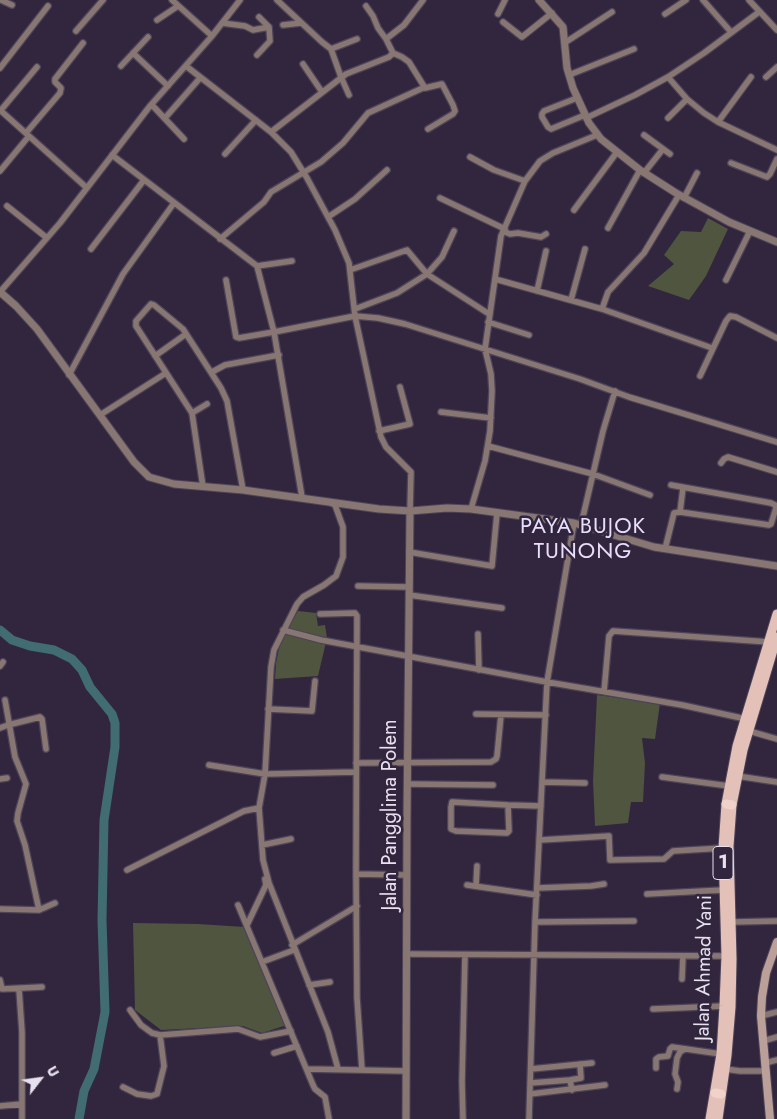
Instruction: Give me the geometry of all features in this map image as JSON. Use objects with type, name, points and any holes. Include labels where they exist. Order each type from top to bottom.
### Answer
[{"type":"main road","name":"Jalan Ahmad Yani","points":[[710,1119],[718,1093],[724,1006],[726,956],[723,848],[729,805],[729,786],[737,746],[773,640],[777,614]]},
{"type":"main road","name":"1","points":[[718,1119],[718,1093],[725,1070],[731,1007],[732,922],[729,805],[749,731],[774,662],[773,640]]},
{"type":"main road","points":[[770,1119],[773,1106],[763,1041],[761,1016],[762,990],[777,943]]},
{"type":"street","points":[[1,0],[12,5]]},
{"type":"street","points":[[76,31],[103,0]]},
{"type":"street","points":[[172,0],[212,36]]},
{"type":"street","points":[[240,0],[212,36],[152,105],[47,238],[0,292],[20,310],[36,329],[134,462],[149,477],[174,484],[302,497],[379,509],[410,511],[447,508],[471,509],[574,523],[646,545],[777,566]]},
{"type":"street","points":[[277,0],[331,49],[349,95]]},
{"type":"street","points":[[386,39],[410,18],[423,0]]},
{"type":"street","points":[[498,14],[505,0]]},
{"type":"street","points":[[540,0],[563,27],[569,75],[577,98],[597,135],[642,172],[682,196],[750,231],[777,242]]},
{"type":"street","points":[[665,14],[686,0]]},
{"type":"street","points":[[703,0],[731,32]]},
{"type":"street","points":[[749,0],[777,30]]},
{"type":"street","points":[[0,68],[48,6]]},
{"type":"street","points":[[157,20],[178,6]]},
{"type":"street","points":[[366,6],[393,53],[409,62],[425,87]]},
{"type":"street","points":[[566,42],[612,12]]},
{"type":"street","points":[[577,98],[544,111],[542,117],[548,127],[551,129],[586,117],[635,95],[668,77],[759,12]]},
{"type":"street","points":[[503,22],[522,37],[552,13]]},
{"type":"street","points":[[257,56],[270,43],[269,27],[259,17]]},
{"type":"street","points":[[222,23],[245,26],[253,30],[269,27]]},
{"type":"street","points":[[283,25],[301,23]]},
{"type":"street","points":[[121,66],[148,37]]},
{"type":"street","points":[[331,49],[357,39]]},
{"type":"street","points":[[0,171],[61,91],[54,79],[83,43]]},
{"type":"street","points":[[569,75],[634,49]]},
{"type":"street","points":[[133,53],[168,86]]},
{"type":"street","points":[[271,132],[341,78],[356,69],[389,57],[393,53]]},
{"type":"street","points":[[303,64],[322,92]]},
{"type":"street","points":[[186,66],[271,132],[291,152],[328,217],[345,254],[350,270],[355,313],[379,431],[386,447],[411,472],[410,511]]},
{"type":"street","points":[[37,67],[0,110],[87,188]]},
{"type":"street","points":[[766,78],[777,67]]},
{"type":"street","points":[[668,77],[687,99],[704,114],[777,150]]},
{"type":"street","points":[[165,118],[200,78]]},
{"type":"street","points":[[718,122],[751,78]]},
{"type":"street","points":[[220,239],[266,200],[272,192],[304,173],[343,143],[368,113],[425,87],[427,89],[442,84],[454,108],[453,114],[428,129]]},
{"type":"street","points":[[668,118],[687,99]]},
{"type":"street","points":[[152,105],[184,139]]},
{"type":"street","points":[[226,154],[256,120]]},
{"type":"street","points":[[471,509],[488,446],[491,418],[491,374],[485,348],[500,244],[504,230],[525,181],[544,157],[597,135]]},
{"type":"street","points":[[644,135],[670,154]]},
{"type":"street","points":[[608,228],[642,172],[663,149]]},
{"type":"street","points":[[574,210],[617,152]]},
{"type":"street","points":[[112,155],[257,266],[279,355],[302,497]]},
{"type":"street","points":[[470,157],[494,170],[525,181]]},
{"type":"street","points":[[731,163],[767,177],[777,159]]},
{"type":"street","points":[[328,217],[355,199],[387,170]]},
{"type":"street","points":[[602,310],[608,292],[644,253],[697,173]]},
{"type":"street","points":[[91,249],[144,180]]},
{"type":"street","points":[[440,198],[510,234],[518,233],[541,236],[546,234]]},
{"type":"street","points":[[69,375],[82,347],[123,274],[174,203]]},
{"type":"street","points":[[7,206],[47,238]]},
{"type":"street","points":[[226,280],[236,336],[239,338],[274,332],[355,313],[397,293],[427,274],[442,257],[454,231]]},
{"type":"street","points":[[726,280],[750,231]]},
{"type":"street","points":[[571,300],[586,249]]},
{"type":"street","points":[[350,270],[407,250],[427,274],[489,314]]},
{"type":"street","points":[[537,291],[546,251]]},
{"type":"street","points":[[257,266],[292,261]]},
{"type":"street","points":[[495,280],[571,300],[712,348]]},
{"type":"street","points":[[203,487],[192,412],[136,323],[149,306],[154,305],[178,325],[222,388],[227,402],[243,490]]},
{"type":"street","points":[[355,313],[405,324],[485,348],[777,442]]},
{"type":"street","points":[[700,376],[726,321],[732,316],[777,338]]},
{"type":"street","points":[[488,322],[529,335]]},
{"type":"street","points":[[155,356],[186,334]]},
{"type":"street","points":[[212,372],[225,365],[279,355]]},
{"type":"street","points":[[100,415],[166,373]]},
{"type":"street","points":[[379,431],[410,424],[400,387]]},
{"type":"street","points":[[581,525],[603,431],[615,391]]},
{"type":"street","points":[[192,412],[207,404]]},
{"type":"street","points":[[441,412],[491,418]]},
{"type":"street","points":[[488,446],[593,474],[650,495]]},
{"type":"street","points":[[721,463],[724,458],[730,458],[777,472]]},
{"type":"street","points":[[665,549],[673,514],[680,512],[768,526],[771,524],[776,508],[771,503],[671,485]]},
{"type":"street","points":[[680,512],[683,488]]},
{"type":"street","points":[[324,500],[335,504],[341,520],[344,542],[343,556],[336,576],[296,604],[274,650],[260,808],[263,860],[269,883],[293,948],[328,1032],[338,1069]]},
{"type":"street","name":"Jalan Pangglima Polem","points":[[406,1119],[410,511]]},
{"type":"street","points":[[410,552],[492,566],[497,513]]},
{"type":"street","points":[[529,1119],[535,922],[547,682],[574,523]]},
{"type":"street","points":[[358,586],[409,586]]},
{"type":"street","points":[[409,595],[502,608]]},
{"type":"street","points":[[320,614],[356,613],[358,647],[356,763],[357,998],[362,1070]]},
{"type":"street","points":[[283,630],[321,640],[479,670],[690,706],[746,719]]},
{"type":"street","points":[[604,692],[609,636],[613,631],[773,640]]},
{"type":"street","points":[[478,634],[479,670]]},
{"type":"street","points":[[268,709],[312,711],[315,681]]},
{"type":"street","points":[[5,700],[15,757],[26,784],[17,821],[25,845],[39,910]]},
{"type":"street","points":[[476,714],[546,715]]},
{"type":"street","points":[[356,763],[488,762],[497,756],[501,714]]},
{"type":"street","points":[[0,728],[8,724],[37,717],[41,718],[46,749]]},
{"type":"street","points":[[749,731],[777,739]]},
{"type":"street","points":[[209,765],[264,774],[356,772]]},
{"type":"street","points":[[737,776],[777,782]]},
{"type":"street","points":[[662,777],[729,786]]},
{"type":"street","points":[[542,782],[585,783]]},
{"type":"street","points":[[407,784],[493,784]]},
{"type":"street","points":[[508,805],[509,831],[507,833],[456,831],[451,829],[450,807],[452,802],[541,806]]},
{"type":"street","points":[[127,870],[244,811],[260,808]]},
{"type":"street","points":[[540,840],[609,836],[610,860],[664,858],[673,851],[723,848]]},
{"type":"street","points":[[262,845],[291,839]]},
{"type":"street","points":[[247,925],[266,885],[261,865],[263,860]]},
{"type":"street","points":[[476,886],[477,866]]},
{"type":"street","points":[[356,874],[407,875]]},
{"type":"street","points":[[538,888],[604,884]]},
{"type":"street","points":[[467,885],[537,896]]},
{"type":"street","points":[[647,894],[723,890]]},
{"type":"street","points":[[0,908],[39,910],[55,903]]},
{"type":"street","points":[[238,905],[314,1088],[324,1097],[329,1119]]},
{"type":"street","points":[[262,962],[293,948],[357,906]]},
{"type":"street","points":[[732,922],[777,920]]},
{"type":"street","points":[[535,922],[634,921]]},
{"type":"street","points":[[406,954],[726,956]]},
{"type":"street","points":[[463,1119],[465,954]]},
{"type":"street","points":[[682,979],[683,956]]},
{"type":"street","points":[[0,980],[2,989],[42,987]]},
{"type":"street","points":[[309,985],[330,982]]},
{"type":"street","points":[[18,989],[22,1032],[22,1119]]},
{"type":"street","points":[[654,1009],[724,1006]]},
{"type":"street","points":[[130,1010],[147,1030],[160,1035],[238,1029],[260,1037],[291,1031]]},
{"type":"street","points":[[761,1016],[777,1012]]},
{"type":"street","points":[[123,1086],[137,1094],[151,1096],[157,1094],[164,1066],[160,1035]]},
{"type":"street","points":[[763,1041],[777,1037]]},
{"type":"street","points":[[274,1053],[297,1046]]},
{"type":"street","points":[[656,1068],[656,1059],[668,1056],[671,1048],[720,1054]]},
{"type":"street","points":[[677,1089],[678,1082],[674,1074],[677,1058],[680,1052],[685,1049]]},
{"type":"street","points":[[725,1070],[740,1071],[766,1067],[777,1060]]},
{"type":"street","points":[[531,1069],[592,1063]]},
{"type":"street","points":[[530,1083],[581,1078],[580,1064]]},
{"type":"street","points":[[306,1069],[406,1071]]},
{"type":"street","points":[[570,1080],[572,1090]]},
{"type":"street","points":[[530,1094],[605,1085]]},
{"type":"street","points":[[0,1106],[22,1104]]},
{"type":"green space","points":[[708,218],[728,229],[706,276],[689,300],[648,286],[674,264],[664,255],[681,231],[701,232]]},
{"type":"green space","points":[[298,611],[316,613],[318,626],[325,625],[327,638],[318,676],[275,679],[280,644],[288,626]]},
{"type":"green space","points":[[597,695],[660,703],[655,739],[642,738],[645,763],[643,802],[631,802],[628,823],[595,826],[593,781]]},
{"type":"green space","points":[[133,923],[245,927],[287,1025],[262,1033],[243,1026],[161,1030],[135,1010]]},
{"type":"waterway","points":[[0,630],[12,640],[30,646],[54,650],[72,659],[82,670],[90,687],[112,714],[115,723],[115,747],[104,820],[102,920],[105,1012],[94,1069],[84,1091],[79,1119]]},
{"type":"district","name":"PAYA BUJOK TUNONG","points":[[583,540]]}]
